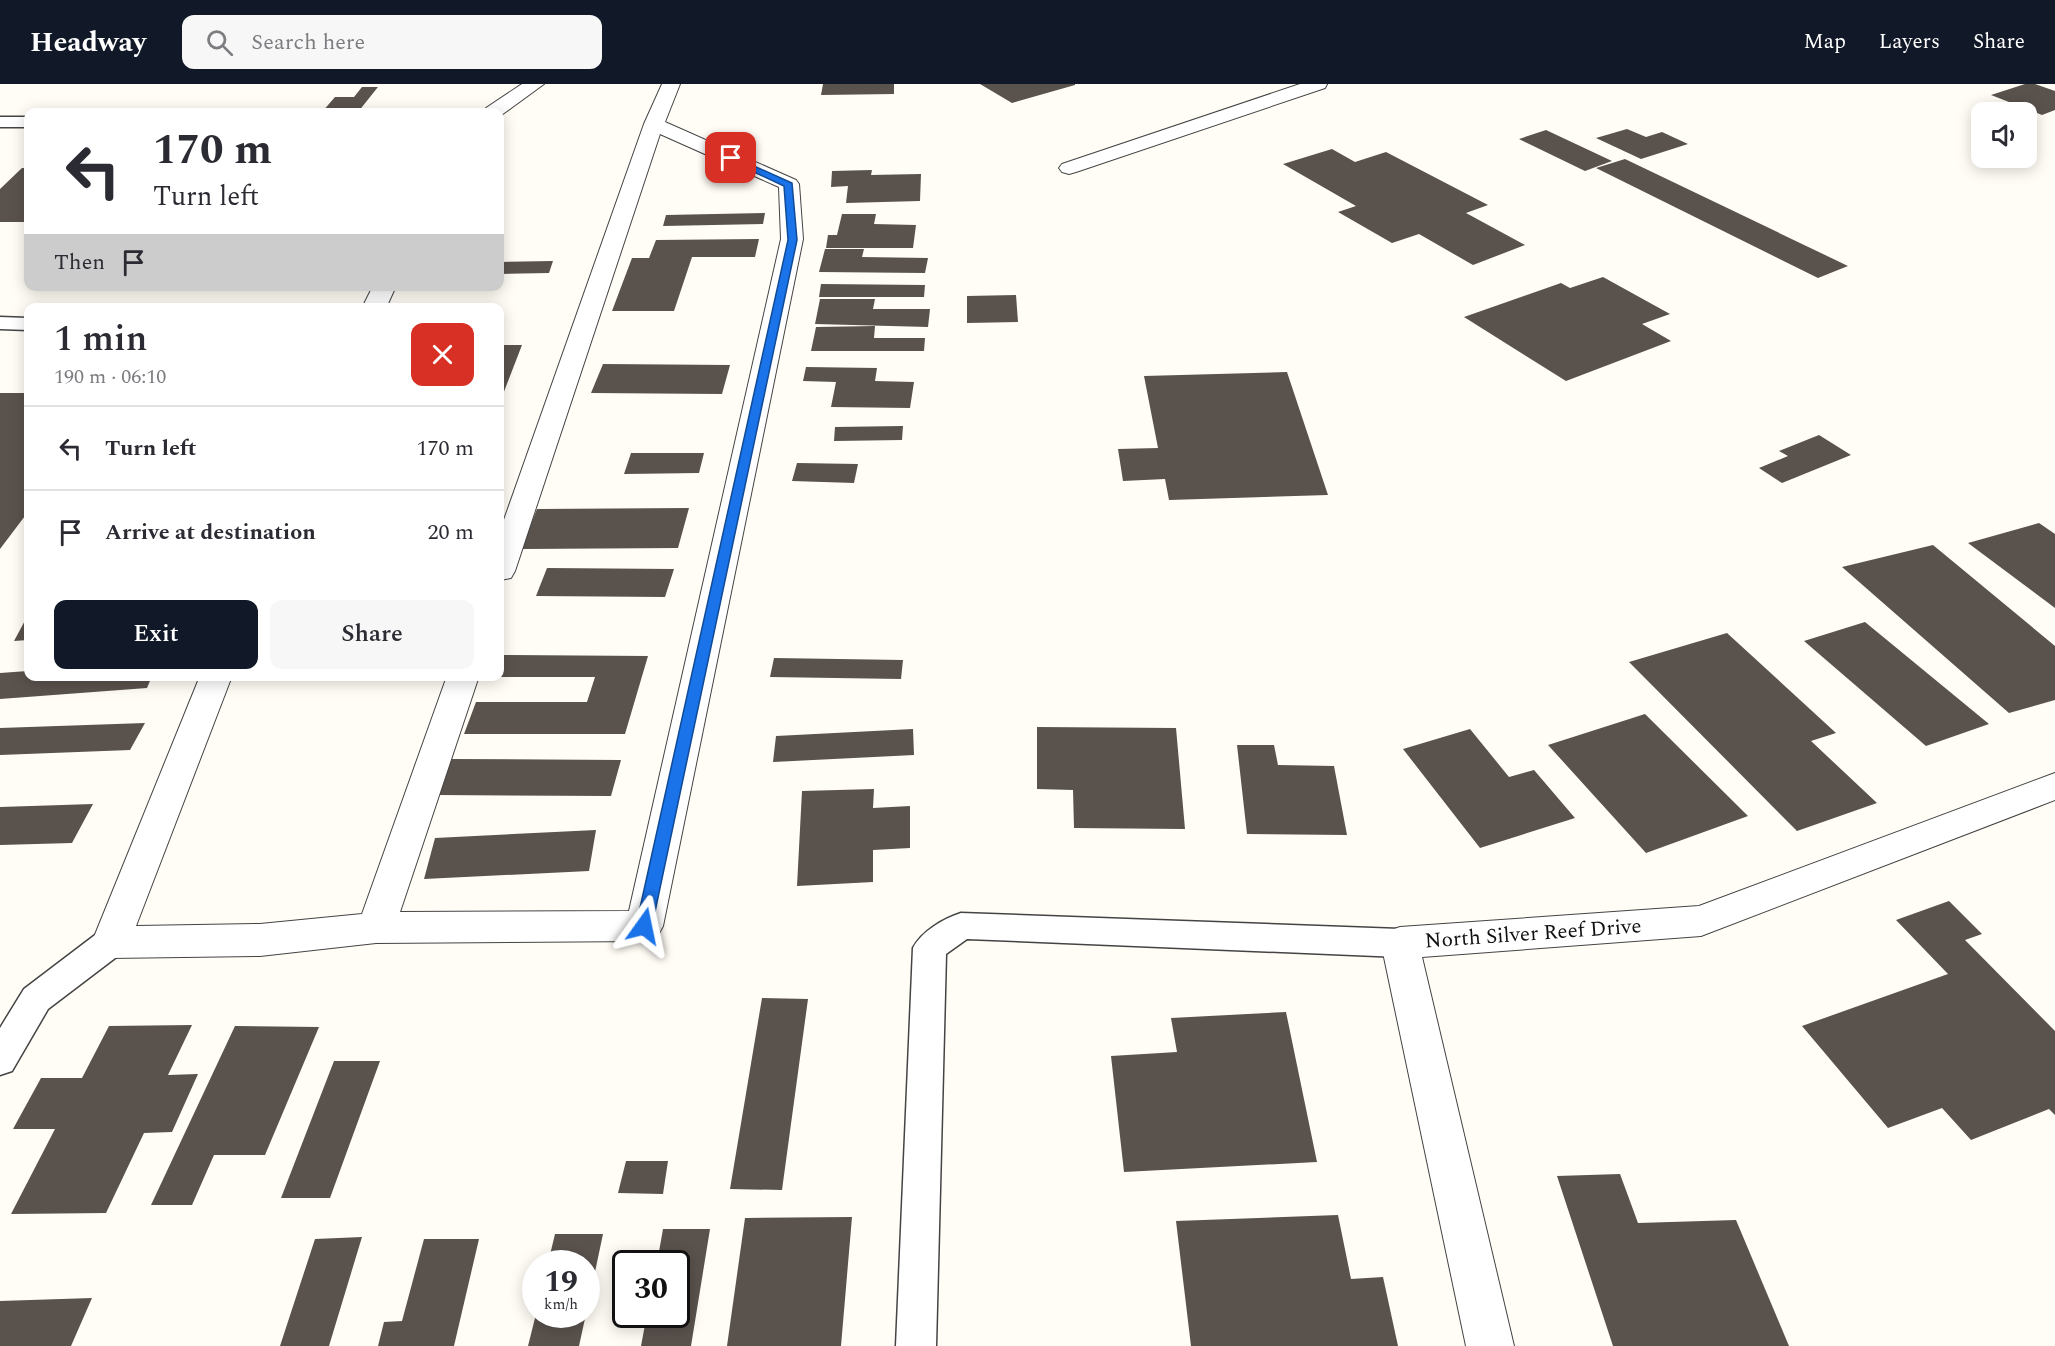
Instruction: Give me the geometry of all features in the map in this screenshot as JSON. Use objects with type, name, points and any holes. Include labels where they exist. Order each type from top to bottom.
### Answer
[{"type":"street","points":[[499,108],[535,84]]},
{"type":"street","points":[[504,559],[654,124],[671,84]]},
{"type":"street","points":[[1070,168],[1318,84]]},
{"type":"street","points":[[214,681],[111,942],[260,940],[376,928],[644,926],[792,240],[789,184],[654,124]]},
{"type":"street","points":[[376,928],[461,681]]},
{"type":"street","name":"North Silver Reef Drive","points":[[1490,1346],[1400,943],[1701,921],[2055,786]]},
{"type":"lane","points":[[0,122],[24,122]]},
{"type":"lane","points":[[0,323],[24,324]]},
{"type":"lane","points":[[916,1346],[930,948],[961,926],[1400,943]]},
{"type":"lane","points":[[0,1060],[36,999],[111,942]]},
{"type":"building","points":[[823,84],[894,84],[894,94],[821,95]]},
{"type":"building","points":[[980,84],[1075,84],[1075,85],[1012,103]]},
{"type":"building","points":[[2025,84],[2035,84],[2055,91],[2055,110],[2042,115],[2037,113],[2037,102],[2009,102],[1991,95]]},
{"type":"building","points":[[362,87],[378,87],[361,108],[325,108],[335,97],[354,97]]},
{"type":"building","points":[[1627,129],[1646,137],[1662,132],[1688,144],[1641,159],[1596,138]]},
{"type":"building","points":[[1546,130],[1612,161],[1585,171],[1519,139]]},
{"type":"building","points":[[1332,149],[1355,162],[1386,152],[1488,205],[1466,213],[1525,245],[1473,265],[1419,234],[1392,243],[1338,212],[1356,206],[1283,164]]},
{"type":"building","points":[[1625,159],[1848,266],[1818,278],[1596,168]]},
{"type":"building","points":[[24,168],[24,222],[0,222],[0,189]]},
{"type":"building","points":[[872,170],[871,175],[921,174],[920,201],[846,203],[848,186],[831,187],[832,171]]},
{"type":"building","points":[[765,213],[763,224],[663,226],[666,215]]},
{"type":"building","points":[[842,214],[876,214],[874,224],[916,225],[913,248],[826,248],[828,235],[837,235]]},
{"type":"building","points":[[759,239],[755,257],[692,257],[674,311],[612,311],[632,258],[649,258],[656,240]]},
{"type":"building","points":[[825,249],[864,249],[862,257],[928,258],[925,273],[819,272]]},
{"type":"building","points":[[553,261],[549,273],[504,274],[504,262]]},
{"type":"building","points":[[1603,277],[1670,314],[1642,324],[1671,341],[1566,381],[1464,317],[1561,283],[1570,288]]},
{"type":"building","points":[[821,284],[925,285],[924,297],[819,297]]},
{"type":"building","points":[[1016,295],[1018,322],[967,323],[967,296]]},
{"type":"building","points":[[820,299],[875,299],[873,309],[930,309],[928,327],[815,324]]},
{"type":"building","points":[[875,326],[874,338],[925,338],[924,351],[811,351],[816,327]]},
{"type":"building","points":[[504,345],[522,345],[504,392]]},
{"type":"building","points":[[603,364],[730,365],[722,394],[591,393]]},
{"type":"building","points":[[806,367],[877,368],[875,381],[914,382],[910,408],[831,407],[836,382],[803,381]]},
{"type":"building","points":[[1287,372],[1328,495],[1169,500],[1165,479],[1123,481],[1118,449],[1158,448],[1144,376]]},
{"type":"building","points":[[0,393],[24,393],[24,517],[0,549]]},
{"type":"building","points":[[903,426],[902,440],[834,441],[835,427]]},
{"type":"building","points":[[1819,435],[1851,455],[1782,483],[1759,468],[1788,456],[1779,451]]},
{"type":"building","points":[[631,453],[704,453],[699,473],[624,474]]},
{"type":"building","points":[[797,463],[858,464],[854,483],[792,481]]},
{"type":"building","points":[[689,508],[678,548],[521,549],[537,509]]},
{"type":"building","points":[[2039,523],[2055,534],[2055,608],[1968,543]]},
{"type":"building","points":[[1933,545],[2055,646],[2055,700],[2009,713],[1842,567]]},
{"type":"building","points":[[547,568],[674,569],[665,597],[536,596]]},
{"type":"building","points":[[24,622],[24,640],[14,641]]},
{"type":"building","points":[[1865,622],[1989,724],[1926,746],[1804,641]]},
{"type":"building","points":[[1727,633],[1836,733],[1811,741],[1877,803],[1797,831],[1629,662]]},
{"type":"building","points":[[504,655],[648,656],[625,734],[464,734],[476,702],[587,702],[595,677],[504,677]]},
{"type":"building","points":[[774,658],[903,660],[901,679],[770,677]]},
{"type":"building","points":[[24,671],[24,681],[150,681],[147,688],[0,699],[0,673]]},
{"type":"building","points":[[1645,714],[1748,816],[1646,853],[1548,745]]},
{"type":"building","points":[[145,723],[130,750],[0,755],[0,728]]},
{"type":"building","points":[[1037,727],[1176,728],[1185,829],[1074,828],[1073,790],[1037,789]]},
{"type":"building","points":[[913,729],[914,755],[773,762],[776,736]]},
{"type":"building","points":[[1470,729],[1509,777],[1534,770],[1575,818],[1480,848],[1403,749]]},
{"type":"building","points":[[1237,745],[1274,745],[1278,765],[1334,766],[1347,835],[1247,834]]},
{"type":"building","points":[[452,759],[621,760],[611,796],[437,795]]},
{"type":"building","points":[[874,789],[873,808],[910,806],[910,848],[873,850],[873,882],[797,886],[802,791]]},
{"type":"building","points":[[93,804],[72,843],[0,845],[0,807]]},
{"type":"building","points":[[596,830],[589,871],[424,879],[435,838]]},
{"type":"building","points":[[1949,901],[1982,934],[1965,940],[2055,1031],[2055,1115],[2049,1109],[1971,1140],[1942,1108],[1888,1128],[1802,1026],[1948,974],[1896,920]]},
{"type":"building","points":[[762,998],[808,999],[782,1190],[730,1189]]},
{"type":"building","points":[[1286,1012],[1317,1162],[1124,1172],[1111,1056],[1177,1052],[1171,1018]]},
{"type":"building","points":[[192,1025],[168,1075],[198,1074],[172,1132],[144,1133],[106,1213],[11,1214],[55,1129],[13,1129],[41,1078],[82,1078],[109,1026]]},
{"type":"building","points":[[235,1026],[319,1027],[265,1155],[214,1155],[192,1205],[151,1205]]},
{"type":"building","points":[[334,1061],[380,1061],[330,1198],[281,1198]]},
{"type":"building","points":[[626,1161],[668,1161],[663,1194],[618,1193]]},
{"type":"building","points":[[1620,1174],[1638,1223],[1736,1220],[1789,1346],[1613,1346],[1557,1176]]},
{"type":"building","points":[[1338,1215],[1351,1279],[1383,1277],[1398,1346],[1191,1346],[1176,1221]]},
{"type":"building","points":[[852,1217],[841,1346],[727,1346],[745,1218]]},
{"type":"building","points":[[663,1229],[710,1229],[691,1346],[641,1346],[644,1328],[690,1328],[690,1250],[659,1250]]},
{"type":"building","points":[[555,1234],[603,1234],[600,1250],[551,1250]]},
{"type":"building","points":[[362,1237],[329,1346],[280,1346],[315,1239]]},
{"type":"building","points":[[424,1239],[479,1239],[454,1346],[378,1346],[384,1322],[402,1321]]},
{"type":"building","points":[[92,1298],[71,1346],[0,1346],[0,1301]]},
{"type":"building","points":[[532,1328],[583,1328],[579,1346],[528,1346]]},
{"type":"route","points":[[644,926],[792,240],[789,184],[731,158]]}]
